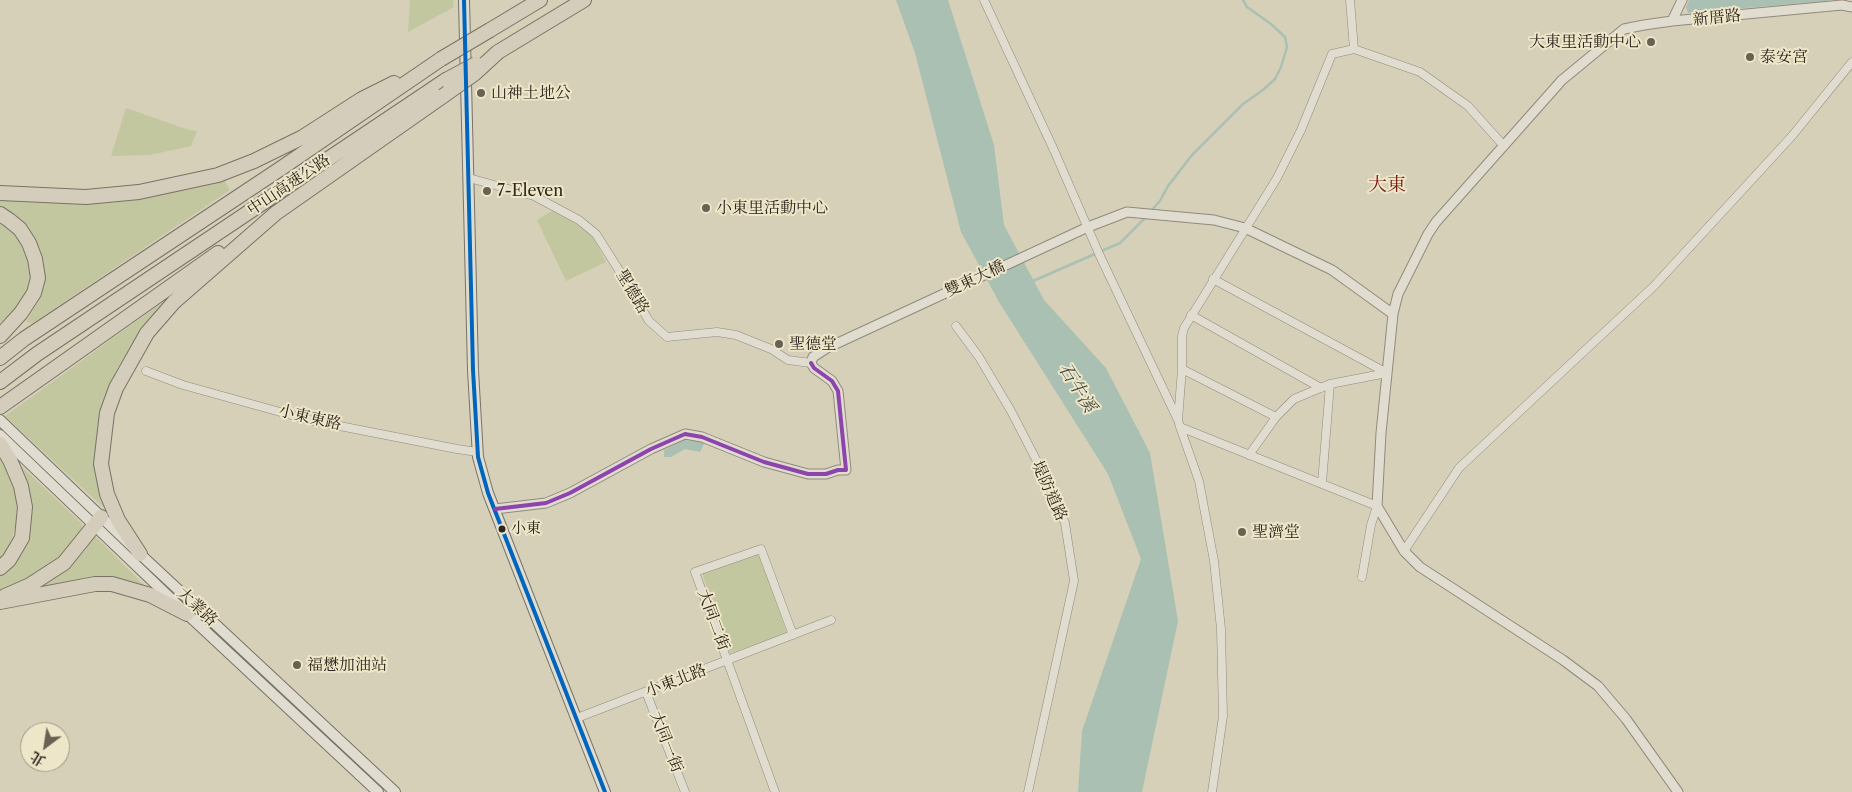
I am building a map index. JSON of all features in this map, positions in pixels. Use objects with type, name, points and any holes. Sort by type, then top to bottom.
[{"type":"highway","name":"中山高速公路","points":[[0,358],[24,339],[280,169],[441,59],[540,0]]},
{"type":"highway","name":"中山高速公路","points":[[0,382],[37,354],[446,80],[498,52],[584,0]]},
{"type":"highway","points":[[0,407],[474,74],[498,52]]},
{"type":"highway","points":[[0,193],[86,197],[138,192],[218,175],[303,137],[362,99],[441,59]]},
{"type":"highway","points":[[140,554],[118,520],[107,494],[101,464],[107,413],[116,388],[147,333],[174,302],[276,212]]},
{"type":"highway","points":[[0,214],[20,229],[29,242],[35,259],[38,278],[34,293],[21,313],[0,336]]},
{"type":"highway","points":[[0,444],[10,460],[17,477],[25,506],[22,538],[9,560],[0,568]]},
{"type":"highway","points":[[0,598],[30,584],[64,563],[98,522]]},
{"type":"highway","points":[[0,602],[94,584],[112,584],[150,595],[187,614]]},
{"type":"main road","points":[[464,0],[473,370],[477,452],[481,471],[495,509],[605,792]]},
{"type":"main road","name":"大業路","points":[[0,420],[187,614],[378,792]]},
{"type":"main road","name":"大業路","points":[[0,435],[98,522],[140,554],[395,792]]},
{"type":"street","points":[[984,0],[1100,256],[1179,423],[1199,482],[1214,561],[1222,628],[1223,716],[1212,792]]},
{"type":"street","points":[[1350,0],[1354,49]]},
{"type":"street","points":[[1672,21],[1682,0]]},
{"type":"street","name":"新厝路","points":[[1377,506],[1381,433],[1393,314],[1398,294],[1436,222],[1562,80],[1624,29],[1644,24],[1672,21],[1842,6],[1852,7]]},
{"type":"street","points":[[1179,423],[1182,336],[1190,315],[1277,178],[1301,130],[1332,54],[1354,49],[1420,72],[1468,106],[1504,146]]},
{"type":"street","points":[[1404,551],[1459,468],[1654,286],[1792,136],[1852,62]]},
{"type":"street","name":"聖德路","points":[[469,178],[534,196],[579,220],[596,234],[650,321],[667,337],[717,332],[736,335],[771,349],[788,360],[811,363]]},
{"type":"street","name":"雙東大橋","points":[[811,363],[813,357],[818,352],[1088,227],[1127,212],[1214,220],[1245,228],[1332,270],[1393,314]]},
{"type":"street","points":[[1213,279],[1387,373]]},
{"type":"street","points":[[1190,315],[1322,388]]},
{"type":"street","name":"堤防道路","points":[[956,326],[979,357],[998,388],[1042,471],[1065,523],[1074,580],[1028,792]]},
{"type":"street","points":[[495,509],[546,503],[570,493],[651,449],[685,434],[702,437],[764,462],[808,474],[826,474],[838,470],[846,470],[838,391],[832,381],[814,368],[811,363]]},
{"type":"street","points":[[1182,369],[1276,417]]},
{"type":"street","name":"小東東路","points":[[146,371],[183,385],[309,420],[477,452]]},
{"type":"street","points":[[1250,455],[1276,417],[1294,399],[1330,384],[1387,373]]},
{"type":"street","points":[[1322,483],[1330,384]]},
{"type":"street","points":[[1179,423],[1250,455],[1377,506],[1404,551],[1420,567],[1564,660],[1598,686],[1626,719],[1678,792]]},
{"type":"street","points":[[1362,577],[1370,525],[1377,506]]},
{"type":"street","name":"大同二街","points":[[774,792],[695,572],[762,549],[793,635]]},
{"type":"street","name":"小東北路","points":[[577,718],[831,620]]},
{"type":"street","name":"大同一街","points":[[646,692],[685,792]]},
{"type":"green space","points":[[410,0],[453,0],[454,7],[408,32]]},
{"type":"green space","points":[[126,108],[189,130],[197,131],[191,146],[150,155],[111,156]]},
{"type":"green space","points":[[223,178],[230,190],[33,323],[26,322],[41,296],[43,277],[39,258],[31,232],[16,216],[0,208],[0,199],[50,201],[160,195]]},
{"type":"green space","points":[[553,210],[571,220],[593,237],[606,262],[566,281],[537,220]]},
{"type":"green space","points":[[0,223],[15,234],[26,252],[30,272],[30,289],[0,332]]},
{"type":"green space","points":[[174,294],[140,333],[116,370],[102,418],[98,478],[105,509],[5,416]]},
{"type":"green space","points":[[0,455],[8,467],[16,492],[17,519],[9,550],[0,559]]},
{"type":"green space","points":[[18,463],[81,523],[84,531],[58,559],[38,574],[12,588],[0,591],[0,575],[24,547]]},
{"type":"green space","points":[[95,536],[146,587],[45,587],[45,583],[82,554]]},
{"type":"green space","points":[[760,554],[787,634],[730,653],[702,573]]},
{"type":"water","name":"石牛溪","points":[[896,0],[948,0],[994,145],[1004,225],[1044,300],[1106,368],[1150,453],[1178,621],[1142,792],[1078,792],[1082,731],[1141,559],[1108,474],[999,302],[961,232],[915,53]]},
{"type":"water","points":[[1689,0],[1830,0],[1688,13],[1686,7]]},
{"type":"water","points":[[684,440],[705,442],[700,452],[685,449],[671,457],[664,457],[664,450]]},
{"type":"waterway","points":[[1151,211],[1192,155],[1243,104],[1275,79],[1281,67],[1287,47],[1285,37],[1271,24],[1247,7],[1243,0]]},
{"type":"waterway","points":[[1033,281],[1120,243],[1146,217]]},
{"type":"transit line","points":[[464,0],[473,370],[478,457],[488,493],[605,792]]},
{"type":"transit line","points":[[495,509],[546,503],[570,493],[651,449],[685,434],[702,437],[764,462],[808,474],[826,474],[838,470],[846,470],[838,391],[832,381],[814,368],[811,363]]},
{"type":"place","name":"大東里活動中心","points":[[1651,42]]},
{"type":"place","name":"泰安宮","points":[[1750,57]]},
{"type":"place","name":"山神土地公","points":[[481,93]]},
{"type":"place","name":"7-Eleven","points":[[487,191]]},
{"type":"place","name":"小東里活動中心","points":[[706,208]]},
{"type":"place","name":"聖德堂","points":[[779,344]]},
{"type":"place","name":"小東","points":[[502,529]]},
{"type":"place","name":"聖濟堂","points":[[1242,532]]},
{"type":"place","name":"福懋加油站","points":[[297,665]]},
{"type":"district","name":"大東","points":[[1387,186]]}]
